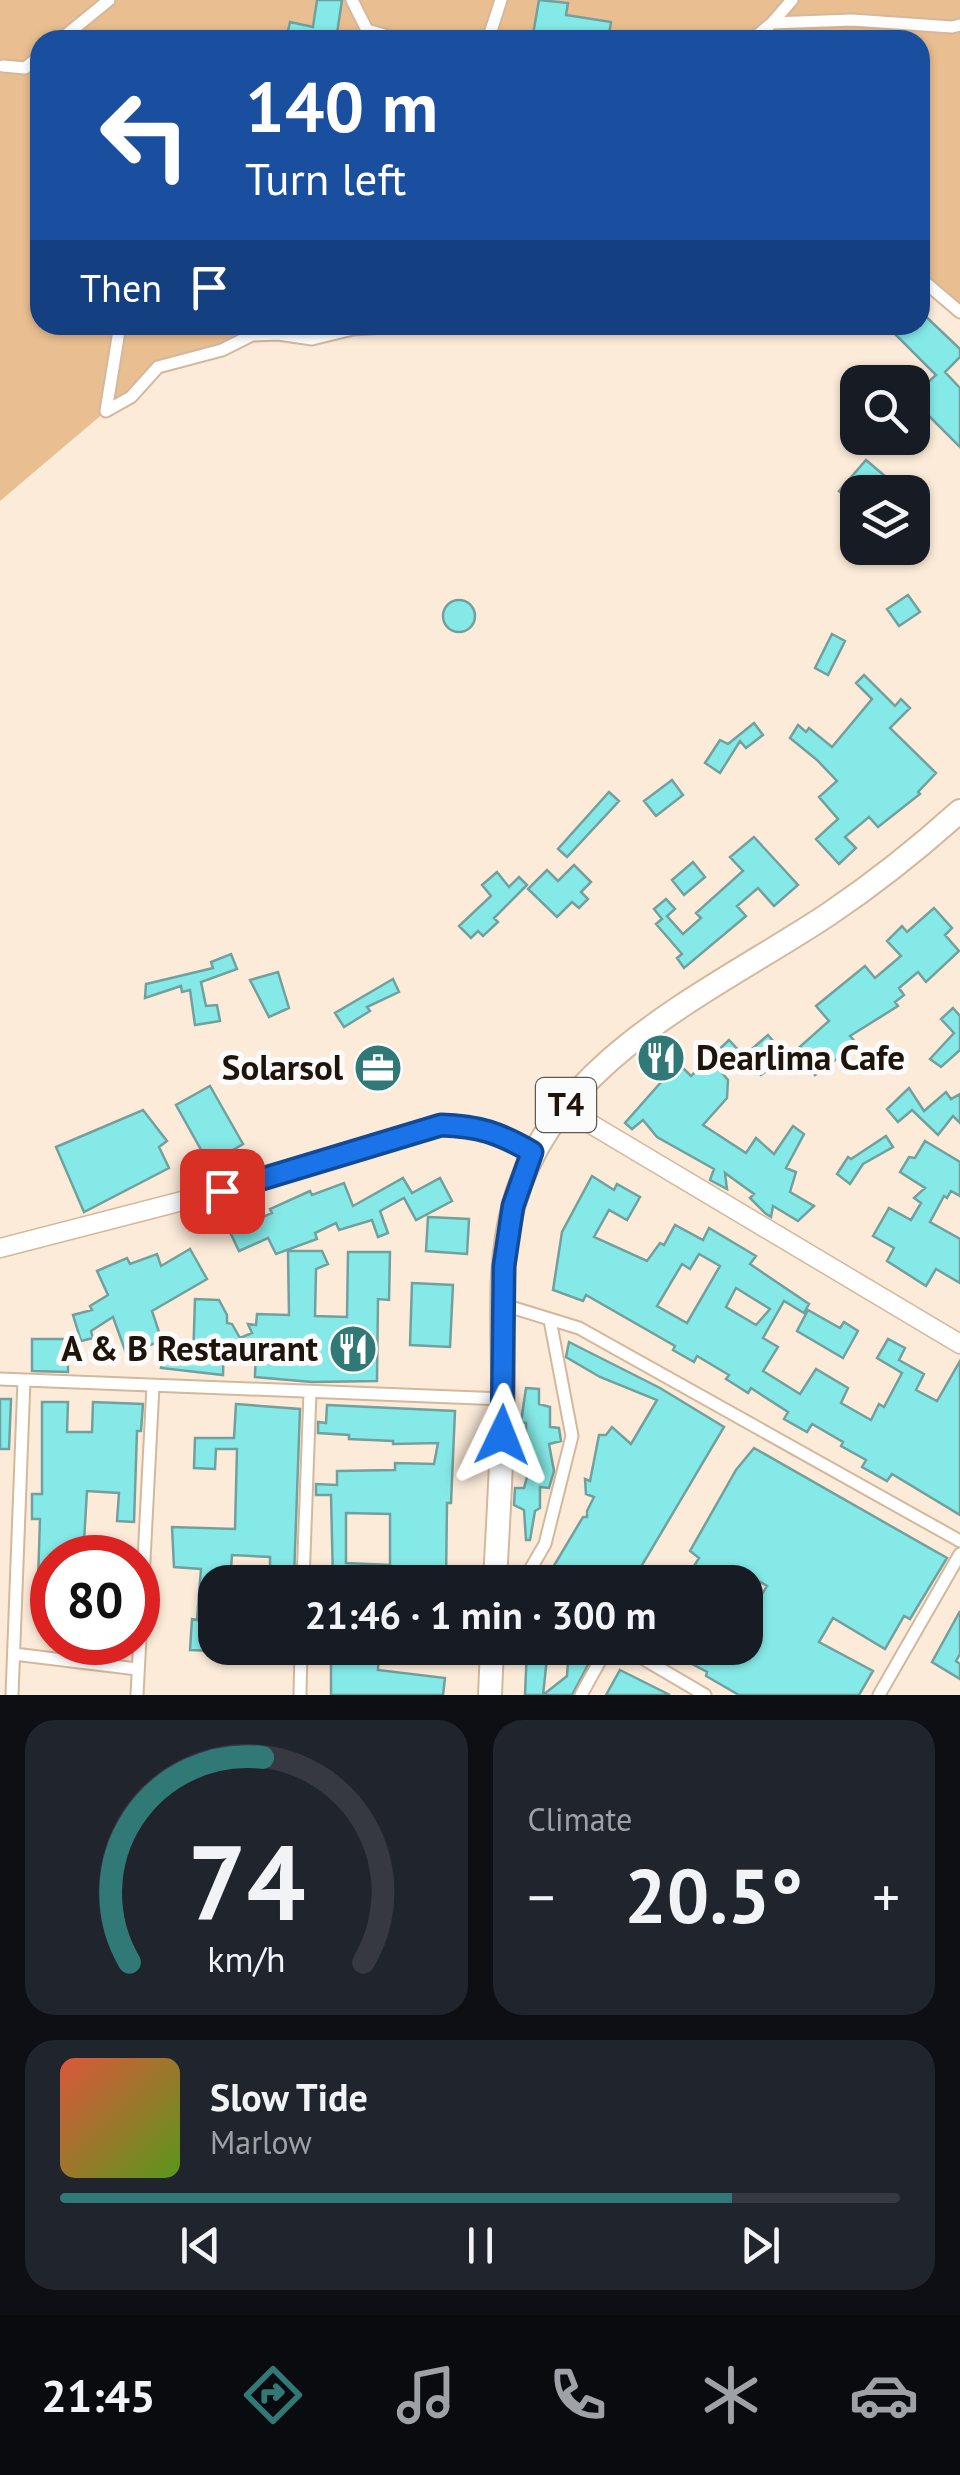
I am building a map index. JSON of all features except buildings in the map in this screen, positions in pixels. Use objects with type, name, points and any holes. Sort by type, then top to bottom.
[{"type":"highway","name":"T4","points":[[496,1565],[503,1398],[501,1304],[513,1206],[532,1152],[564,1108],[607,1061],[654,1026],[832,912],[924,844],[960,811]]},
{"type":"highway","points":[[490,1695],[491,1665]]},
{"type":"main road","points":[[564,1108],[960,1344]]},
{"type":"main road","points":[[0,1248],[222,1191],[441,1125],[476,1126],[505,1136],[532,1152]]},
{"type":"street","points":[[72,30],[109,0]]},
{"type":"street","points":[[352,0],[367,30]]},
{"type":"street","points":[[491,30],[501,0]]},
{"type":"street","points":[[764,30],[792,0]]},
{"type":"street","points":[[772,23],[852,20],[960,25]]},
{"type":"street","points":[[2,66],[25,68],[30,64]]},
{"type":"street","points":[[930,286],[960,312]]},
{"type":"street","points":[[118,335],[106,411],[131,397],[158,367],[222,350],[252,335]]},
{"type":"street","points":[[285,335],[312,339],[328,335]]},
{"type":"street","points":[[501,1304],[580,1328],[960,1541]]},
{"type":"street","points":[[532,1565],[544,1544],[572,1436],[550,1320]]},
{"type":"street","points":[[0,1380],[503,1398]]},
{"type":"street","points":[[12,1695],[24,1380]]},
{"type":"street","points":[[137,1695],[153,1386]]},
{"type":"street","points":[[304,1565],[310,1392]]},
{"type":"street","points":[[879,1695],[960,1554]]},
{"type":"street","points":[[14,1654],[137,1669]]},
{"type":"street","points":[[300,1695],[301,1665]]},
{"type":"street","points":[[581,1695],[598,1665]]},
{"type":"street","points":[[654,1665],[705,1695]]},
{"type":"shaded area","points":[[0,0],[960,0],[960,312],[930,286],[930,30],[30,30],[30,335],[252,335],[158,367],[0,501]]},
{"type":"shaded area","points":[[252,335],[341,335],[312,339]]},
{"type":"place","name":"Dearlima Cafe","points":[[661,1058]]},
{"type":"place","name":"Solarsol","points":[[378,1068]]},
{"type":"place","name":"A & B Restaurant","points":[[353,1349]]},
{"type":"route","points":[[222,1191],[441,1125],[476,1126],[505,1136],[532,1152],[513,1206],[504,1266],[502,1435]]}]
